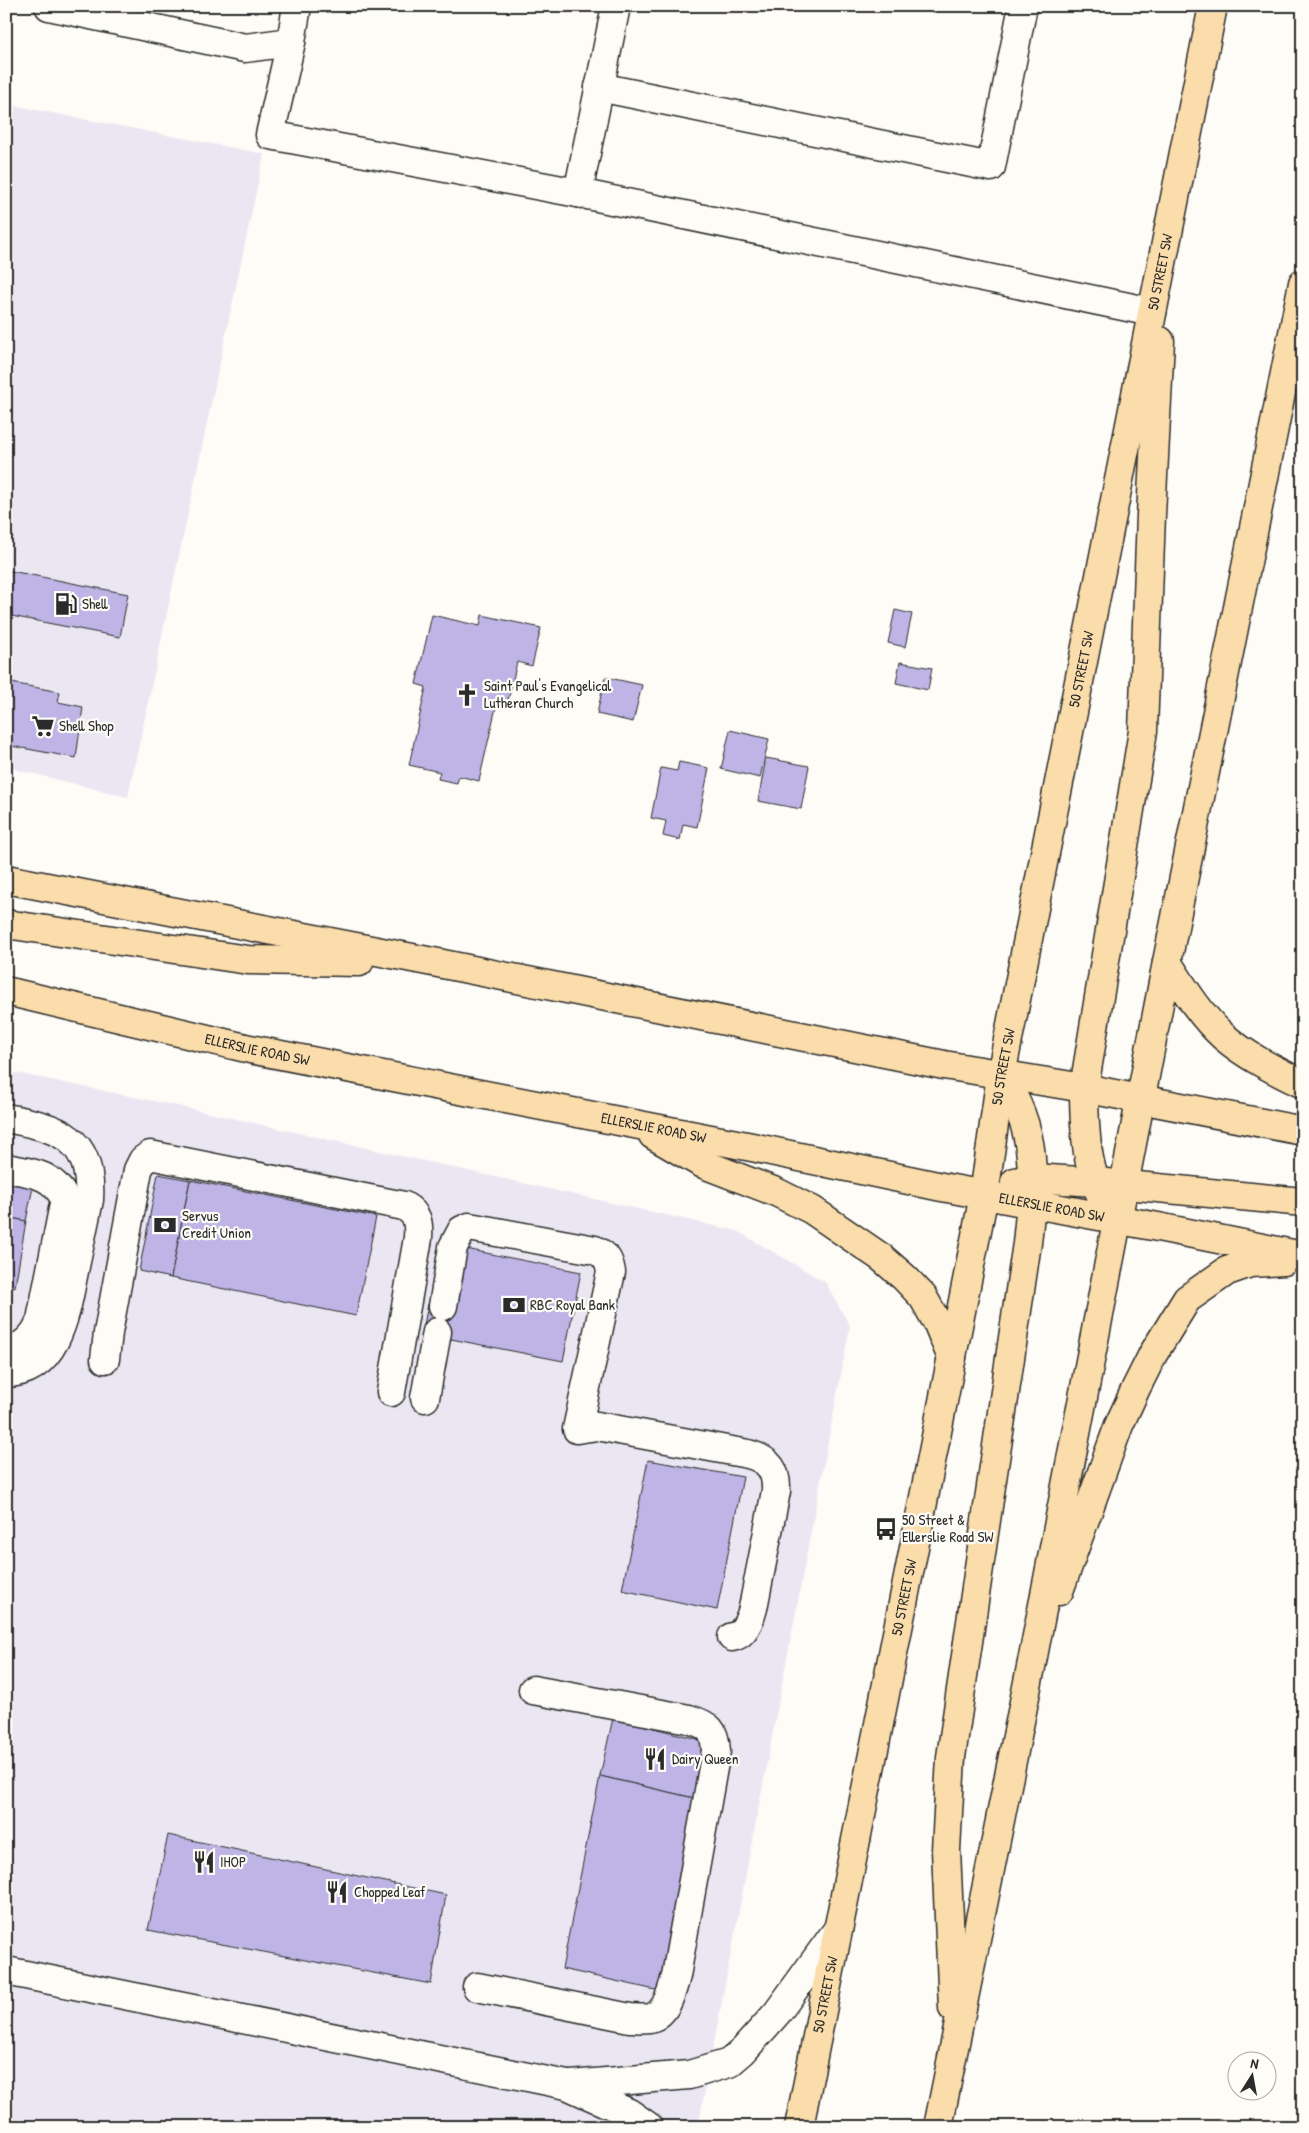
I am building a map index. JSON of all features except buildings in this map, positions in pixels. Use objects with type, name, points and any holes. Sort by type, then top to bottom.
[{"type":"main road","name":"50 STREET SW","points":[[799,2127],[984,1195],[1001,1074],[1213,6]]},
{"type":"main road","points":[[1118,1220],[1108,1209],[1096,1182],[1085,1128],[1084,1088],[1143,732],[1151,515],[1166,247]]},
{"type":"main road","points":[[938,2127],[1031,1667],[1108,1260],[1118,1220],[1123,1185],[1167,962],[1303,283]]},
{"type":"main road","points":[[6,879],[1001,1074],[1084,1088],[1303,1131]]},
{"type":"main road","points":[[6,924],[248,960],[438,963]]},
{"type":"main road","points":[[1167,962],[1192,1001],[1222,1035],[1238,1047],[1303,1084]]},
{"type":"main road","name":"ELLERSLIE ROAD SW","points":[[6,991],[250,1049],[632,1123],[984,1195]]},
{"type":"main road","points":[[954,2051],[946,1850],[950,1757],[1024,1263],[1032,1191],[1032,1151],[1012,1092],[1001,1074]]},
{"type":"main road","points":[[632,1123],[701,1163],[776,1192],[812,1210],[882,1258],[923,1297],[938,1324],[952,1358]]},
{"type":"main road","points":[[984,1195],[1011,1183],[1032,1191],[1096,1182],[1303,1202]]},
{"type":"main road","name":"ELLERSLIE ROAD SW","points":[[1032,1191],[1118,1220],[1303,1258]]},
{"type":"main road","points":[[1031,1667],[1119,1425],[1153,1354],[1187,1300],[1227,1271],[1250,1263],[1303,1258]]},
{"type":"lane","points":[[49,6],[245,48],[291,42]]},
{"type":"lane","points":[[297,6],[291,42],[270,135],[578,193],[1152,312]]},
{"type":"lane","points":[[578,193],[616,6]]},
{"type":"lane","points":[[599,87],[992,167],[1023,6]]},
{"type":"lane","points":[[6,1118],[46,1126],[70,1139],[84,1162],[90,1187],[67,1309],[57,1338],[47,1354],[36,1364],[22,1371],[6,1374]]},
{"type":"lane","points":[[105,1359],[108,1333],[138,1170],[143,1160],[150,1155],[404,1206],[413,1211],[419,1224],[418,1238],[391,1392]]},
{"type":"lane","points":[[6,1168],[45,1177],[60,1188],[65,1199],[41,1320],[36,1331],[29,1339],[21,1346],[6,1351]]},
{"type":"lane","points":[[443,1306],[453,1247],[462,1230],[469,1227],[594,1250],[604,1254],[610,1263],[610,1278],[577,1429],[597,1426],[748,1454],[766,1461],[775,1474],[776,1491],[753,1608],[746,1627],[737,1636],[732,1637]]},
{"type":"lane","points":[[425,1398],[437,1332]]},
{"type":"lane","points":[[477,1987],[630,2018],[651,2018],[662,2010],[670,1998],[677,1966],[716,1752],[716,1739],[711,1730],[703,1723],[533,1690]]},
{"type":"lane","points":[[567,2085],[689,2075],[728,2062],[743,2051],[777,2013],[838,1929]]},
{"type":"lane","points":[[6,1971],[567,2085],[629,2113],[650,2127]]},
{"type":"shaded area","points":[[6,104],[264,154],[128,797],[6,767]]},
{"type":"shaded area","points":[[6,1071],[178,1106],[737,1231],[825,1282],[850,1326],[698,2127],[6,2127]]},
{"type":"place","name":"Shell","points":[[66,604]]},
{"type":"place","name":"Saint Paul's Evangelical Lutheran Church","points":[[467,695]]},
{"type":"place","name":"Shell Shop","points":[[43,726]]},
{"type":"place","name":"Servus Credit Union","points":[[165,1225]]},
{"type":"place","name":"RBC Royal Bank","points":[[514,1305]]},
{"type":"place","name":"50 Street & Ellerslie Road SW","points":[[886,1529]]},
{"type":"place","name":"Dairy Queen","points":[[655,1759]]},
{"type":"place","name":"IHOP","points":[[204,1862]]},
{"type":"place","name":"Chopped Leaf","points":[[337,1892]]}]
